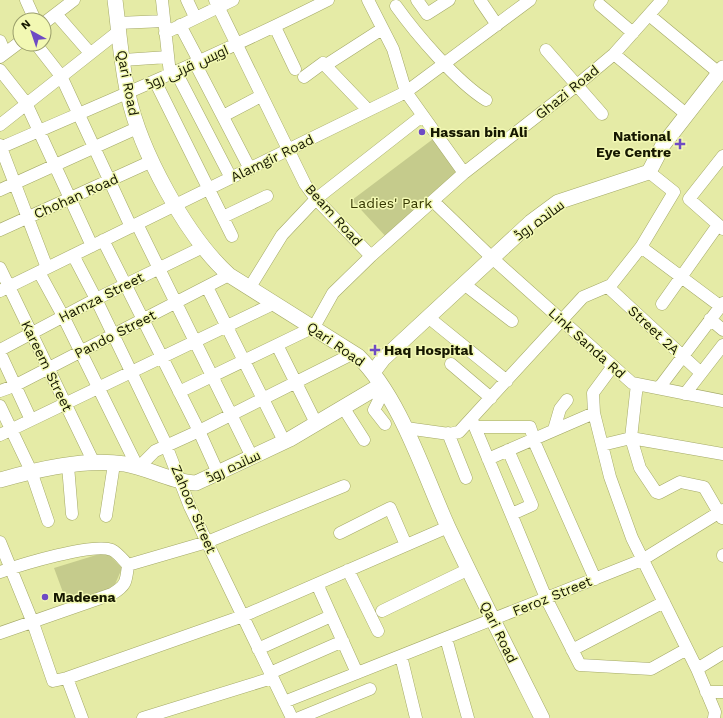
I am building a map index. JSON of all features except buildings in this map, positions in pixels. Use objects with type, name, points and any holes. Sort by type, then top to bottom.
[{"type":"main road","name":"Qari Road","points":[[115,0],[127,94],[138,128],[152,161],[175,205],[203,247],[216,263],[230,275],[354,353],[374,371],[378,386],[406,428],[448,527],[542,718]]},
{"type":"main road","points":[[649,172],[663,145],[721,70]]},
{"type":"main road","name":"ساندہ روڈ","points":[[374,371],[382,359],[492,257],[531,222],[558,202],[649,172]]},
{"type":"main road","name":"ساندہ روڈ","points":[[0,480],[31,471],[94,463],[125,464],[181,482],[196,483],[284,441],[378,386]]},
{"type":"street","points":[[26,0],[31,12]]},
{"type":"street","points":[[162,0],[168,56],[173,73],[231,178]]},
{"type":"street","points":[[187,0],[196,17]]},
{"type":"street","points":[[0,125],[90,53],[119,27],[180,26],[217,3],[233,0]]},
{"type":"street","name":"اویس قرنی روڈ","points":[[0,147],[127,94],[275,27],[328,0]]},
{"type":"street","points":[[368,0],[393,49],[406,92],[464,173]]},
{"type":"street","points":[[417,0],[427,14],[449,0]]},
{"type":"street","points":[[480,0],[497,25]]},
{"type":"street","name":"Alamgir Road","points":[[4,289],[406,92],[497,25],[517,4],[530,0]]},
{"type":"street","name":"Ghazi Road","points":[[314,327],[333,293],[371,256],[464,173],[577,85],[614,54],[662,0]]},
{"type":"street","name":"Beam Road","points":[[217,3],[299,174],[316,199],[371,256]]},
{"type":"street","points":[[52,16],[65,5],[90,53]]},
{"type":"street","points":[[600,5],[633,33]]},
{"type":"street","points":[[396,6],[410,26],[445,63],[468,87],[486,100]]},
{"type":"street","points":[[649,15],[721,70]]},
{"type":"street","points":[[180,26],[250,169]]},
{"type":"street","points":[[275,27],[295,69]]},
{"type":"street","points":[[326,65],[382,29]]},
{"type":"street","points":[[0,41],[3,55],[12,48]]},
{"type":"street","points":[[546,50],[602,114]]},
{"type":"street","points":[[42,52],[61,76],[109,180],[134,225],[161,268],[176,303],[252,457]]},
{"type":"street","points":[[614,54],[686,114]]},
{"type":"street","points":[[123,60],[168,56]]},
{"type":"street","points":[[304,77],[321,63],[326,65],[368,110]]},
{"type":"street","points":[[0,70],[26,103],[92,246]]},
{"type":"street","points":[[155,81],[232,236]]},
{"type":"street","points":[[223,116],[261,96]]},
{"type":"street","points":[[250,288],[282,235],[316,199],[422,116]]},
{"type":"street","points":[[0,190],[138,128]]},
{"type":"street","points":[[0,147],[28,218],[43,270],[63,316],[138,468],[155,451],[199,431],[354,353]]},
{"type":"street","points":[[662,304],[681,277],[721,227],[689,199],[723,156]]},
{"type":"street","name":"Chohan Road","points":[[0,230],[152,161]]},
{"type":"street","points":[[406,428],[448,434],[459,432],[474,423],[491,398],[583,297],[611,285],[641,247],[674,192],[649,172]]},
{"type":"street","points":[[223,217],[267,196]]},
{"type":"street","name":"Link Sanda Rd","points":[[433,201],[492,257],[632,383],[723,401]]},
{"type":"street","points":[[103,240],[199,431],[218,473]]},
{"type":"street","name":"Hamza Street","points":[[0,350],[96,299],[203,247]]},
{"type":"street","points":[[641,247],[681,277],[722,304],[682,355],[659,388]]},
{"type":"street","name":"Zahoor Street","points":[[73,255],[96,299],[167,446],[207,542],[292,718]]},
{"type":"street","name":"Kareem Street","points":[[0,268],[4,289],[32,333],[94,463]]},
{"type":"street","name":"Pando Street","points":[[0,391],[14,386],[230,275]]},
{"type":"street","points":[[464,284],[512,321]]},
{"type":"street","points":[[207,287],[284,441]]},
{"type":"street","name":"Street 2A","points":[[608,287],[701,373]]},
{"type":"street","points":[[5,432],[275,303]]},
{"type":"street","points":[[428,317],[507,381]]},
{"type":"street","points":[[710,319],[723,330]]},
{"type":"street","points":[[179,392],[314,327]]},
{"type":"street","points":[[277,345],[316,423]]},
{"type":"street","points":[[685,394],[723,345]]},
{"type":"street","points":[[0,353],[31,420]]},
{"type":"street","points":[[451,364],[491,398]]},
{"type":"street","points":[[613,366],[593,393],[594,413],[610,477],[632,538],[697,669],[715,712],[714,718]]},
{"type":"street","points":[[637,384],[631,438],[640,468],[656,492],[660,493],[680,482],[704,487],[722,514]]},
{"type":"street","points":[[378,386],[379,400],[374,410],[385,424]]},
{"type":"street","points":[[559,426],[560,409],[567,400]]},
{"type":"street","points":[[0,406],[5,432],[31,471],[48,521]]},
{"type":"street","points":[[343,407],[364,440]]},
{"type":"street","points":[[488,458],[508,450],[532,435],[594,413]]},
{"type":"street","points":[[474,423],[532,435]]},
{"type":"street","points":[[474,423],[546,598],[580,665],[651,669],[687,649]]},
{"type":"street","points":[[448,434],[466,478]]},
{"type":"street","points":[[532,435],[595,579]]},
{"type":"street","points":[[602,445],[631,438],[723,454]]},
{"type":"street","points":[[508,450],[532,505],[512,514]]},
{"type":"street","points":[[106,516],[114,464]]},
{"type":"street","points":[[68,466],[72,514]]},
{"type":"street","points":[[128,565],[207,542],[344,486]]},
{"type":"street","points":[[340,532],[390,508],[406,545]]},
{"type":"street","name":"Feroz Street","points":[[284,702],[642,560],[722,514]]},
{"type":"street","points":[[0,542],[5,570],[33,622],[53,681],[67,678],[243,616],[448,527]]},
{"type":"street","points":[[5,570],[75,552],[107,549],[113,551],[128,565]]},
{"type":"street","points":[[0,633],[112,594],[122,588],[126,581],[128,565]]},
{"type":"street","points":[[382,611],[469,569]]},
{"type":"street","points":[[348,570],[378,631]]},
{"type":"street","points":[[317,584],[358,673]]},
{"type":"street","points":[[572,650],[664,602]]},
{"type":"street","points":[[258,649],[331,616]]},
{"type":"street","points":[[446,638],[468,718]]},
{"type":"street","points":[[143,718],[271,675],[343,641]]},
{"type":"street","points":[[697,669],[723,653]]},
{"type":"street","points":[[401,656],[416,718]]},
{"type":"street","points":[[67,678],[82,718]]},
{"type":"street","points":[[299,718],[370,689]]},
{"type":"street","points":[[706,692],[723,692]]},
{"type":"green space","name":"Ladies' Park","points":[[437,136],[464,173],[389,240],[352,200]]},
{"type":"green space","points":[[106,552],[122,568],[113,589],[68,606],[54,568]]},
{"type":"place","name":"Hassan bin Ali","points":[[422,132]]},
{"type":"place","name":"National Eye Centre","points":[[680,144]]},
{"type":"place","name":"Haq Hospital","points":[[375,350]]},
{"type":"place","name":"Madeena","points":[[45,597]]}]
